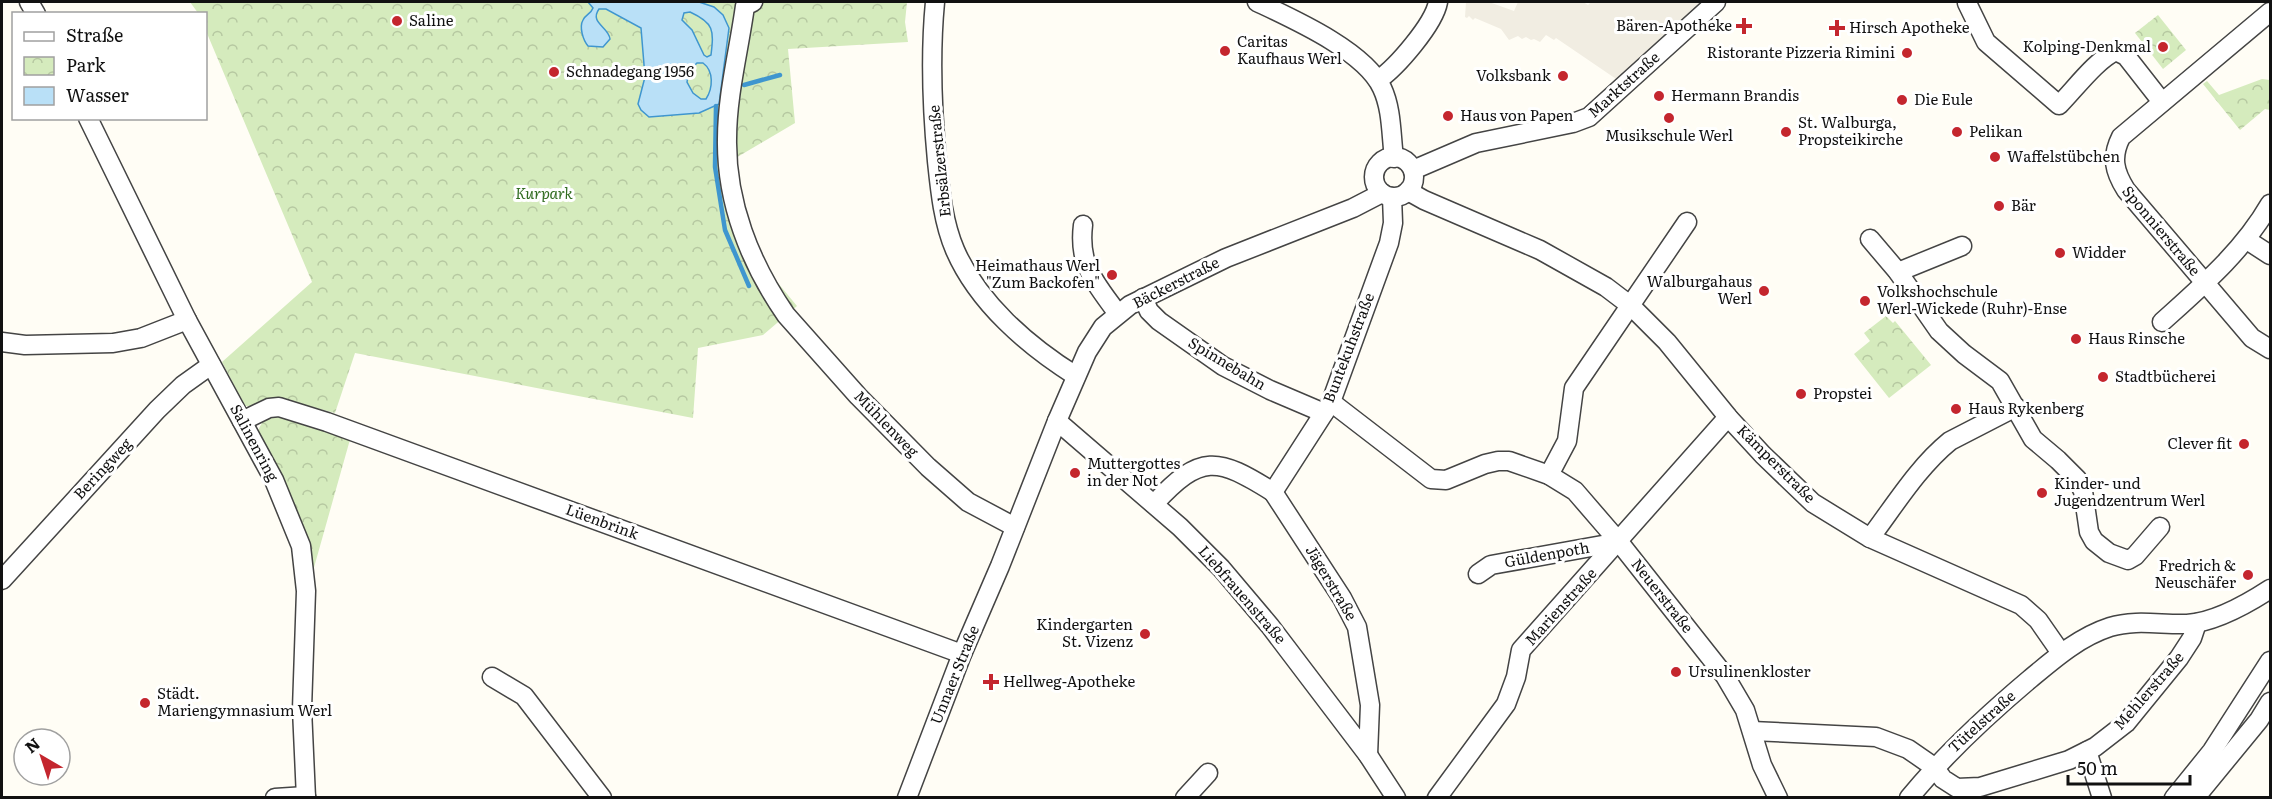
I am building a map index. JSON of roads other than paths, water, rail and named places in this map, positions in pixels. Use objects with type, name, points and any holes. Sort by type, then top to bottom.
[{"type":"street","name":"Mühlenweg","points":[[753,2],[745,6],[727,126],[728,168],[739,221],[775,299],[786,315],[858,396],[928,467],[968,502],[1015,527]]},
{"type":"street","name":"Erbsälzerstraße","points":[[935,2],[933,118],[945,219],[954,249],[990,304],[1044,357],[1076,376]]},
{"type":"street","points":[[1257,2],[1302,24],[1348,52],[1367,67],[1378,80],[1386,99],[1394,158]]},
{"type":"street","points":[[1378,80],[1403,59],[1438,2]]},
{"type":"street","name":"Marktstraße","points":[[1413,170],[1476,143],[1582,121],[1597,112],[1716,2]]},
{"type":"street","points":[[1967,3],[1986,42],[2059,105],[2098,64],[2116,51],[2126,56],[2162,102]]},
{"type":"street","name":"Sponnierstraße","points":[[2271,12],[2121,137],[2115,148],[2115,170],[2126,190],[2252,338],[2271,348]]},
{"type":"street","name":"Salinenring","points":[[89,120],[187,320],[274,480],[301,546],[306,591],[302,708],[306,797]]},
{"type":"street","points":[[1394,158],[1405,161],[1413,170],[1414,181],[1394,194],[1375,183],[1376,171],[1383,161],[1394,158]]},
{"type":"street","name":"Bäckerstraße","points":[[1005,554],[1076,376],[1087,352],[1103,327],[1143,298],[1226,258],[1394,194]]},
{"type":"street","name":"Kämperstraße","points":[[1394,194],[1424,200],[1557,259],[1606,287],[1631,306],[1667,342],[1728,417],[1763,455],[1813,503],[1870,538],[2021,605],[2038,620],[2061,653]]},
{"type":"street","name":"Buntekuhstraße","points":[[1273,492],[1327,407],[1389,243],[1393,223],[1394,194]]},
{"type":"street","points":[[2162,322],[2205,284],[2247,240],[2271,204]]},
{"type":"street","points":[[1549,475],[1567,441],[1574,388],[1687,222]]},
{"type":"street","points":[[1083,225],[1081,241],[1083,258],[1094,280],[1118,314]]},
{"type":"street","points":[[1870,239],[1898,272],[1939,331],[1964,354],[1994,374],[2005,388],[2033,439],[2058,460],[2081,486],[2089,532],[2094,541],[2109,553],[2128,560],[2135,556],[2160,527]]},
{"type":"street","points":[[2247,240],[2271,255]]},
{"type":"street","points":[[1898,272],[1962,246]]},
{"type":"street","name":"Spinnebahn","points":[[1143,298],[1149,311],[1159,321],[1223,366],[1270,390],[1327,407],[1431,479],[1446,480],[1498,461],[1509,461],[1549,475]]},
{"type":"street","points":[[2,342],[25,345],[113,344],[141,338],[187,320]]},
{"type":"street","name":"Beringweg","points":[[2,580],[157,410],[183,385],[211,365]]},
{"type":"street","name":"Lüenbrink","points":[[242,421],[269,408],[279,407],[356,432],[962,654]]},
{"type":"street","points":[[1870,538],[1923,468],[1942,448],[1950,441],[2016,407]]},
{"type":"street","points":[[1619,542],[1728,417]]},
{"type":"street","name":"Liebfrauenstraße","points":[[1057,421],[1180,527],[1221,568],[1263,617],[1368,754],[1396,798]]},
{"type":"street","points":[[1154,504],[1174,482],[1189,471],[1210,465],[1232,468],[1273,492]]},
{"type":"street","name":"Neuerstraße","points":[[1549,475],[1575,491],[1619,542],[1725,676],[1745,710],[1762,765],[1778,798]]},
{"type":"street","name":"Jägerstraße","points":[[1273,492],[1342,598],[1357,627],[1370,705],[1368,754]]},
{"type":"street","name":"Güldenpoth","points":[[1478,574],[1491,564],[1619,542]]},
{"type":"street","name":"Marienstraße","points":[[1437,798],[1506,704],[1516,677],[1521,650],[1619,542]]},
{"type":"street","name":"Unnaer Straße","points":[[907,798],[962,654],[1005,554]]},
{"type":"street","points":[[2061,653],[2086,638],[2119,625],[2139,622],[2197,623],[2224,613],[2271,589]]},
{"type":"street","name":"Mehlerstraße","points":[[1752,730],[1876,736],[1908,749],[1935,767],[1943,779],[1957,788],[1980,787],[2070,760],[2087,751],[2126,723],[2179,658],[2192,638],[2197,623]]},
{"type":"street","name":"Tütelstraße","points":[[1909,798],[1974,727],[2061,653]]},
{"type":"street","points":[[2174,798],[2212,751],[2271,661]]},
{"type":"street","points":[[492,677],[524,696],[602,798]]},
{"type":"street","points":[[2195,798],[2271,702]]},
{"type":"street","points":[[2087,751],[2102,798]]},
{"type":"street","points":[[1185,798],[1208,772]]},
{"type":"street","points":[[274,798],[306,797]]},
{"type":"water","points":[[588,2],[699,2],[714,7],[723,15],[729,28],[719,104],[699,113],[649,117],[638,104],[645,77],[641,28],[606,9],[599,9],[596,18],[610,39],[603,47],[588,46],[581,26],[584,18],[593,8]],"holes":[[[690,12],[704,20],[711,28],[711,55],[707,57],[692,30],[682,20],[684,13]],[[697,63],[707,66],[711,75],[710,90],[706,99],[701,99],[693,93],[687,82],[689,71]]]},
{"type":"waterway","points":[[744,85],[780,75]]},
{"type":"waterway","points":[[716,106],[715,167],[725,230],[749,286]]},
{"type":"place","name":"Saline","points":[[397,21]]},
{"type":"place","name":"Bären-Apotheke","points":[[1744,26]]},
{"type":"place","name":"Hirsch Apotheke","points":[[1837,28]]},
{"type":"place","name":"Kolping-Denkmal","points":[[2163,47]]},
{"type":"place","name":"Caritas Kaufhaus Werl","points":[[1225,51]]},
{"type":"place","name":"Ristorante Pizzeria Rimini","points":[[1907,53]]},
{"type":"place","name":"Schnadegang 1956","points":[[554,72]]},
{"type":"place","name":"Volksbank","points":[[1563,76]]},
{"type":"place","name":"Hermann Brandis","points":[[1659,96]]},
{"type":"place","name":"Die Eule","points":[[1902,100]]},
{"type":"place","name":"Haus von Papen","points":[[1448,116]]},
{"type":"place","name":"Musikschule Werl","points":[[1669,118]]},
{"type":"place","name":"St. Walburga, Propsteikirche","points":[[1786,132]]},
{"type":"place","name":"Pelikan","points":[[1957,132]]},
{"type":"place","name":"Waffelstübchen","points":[[1995,157]]},
{"type":"place","name":"Bär","points":[[1999,206]]},
{"type":"place","name":"Widder","points":[[2060,253]]},
{"type":"place","name":"Heimathaus Werl \"Zum Backofen\"","points":[[1112,275]]},
{"type":"place","name":"Walburgahaus Werl","points":[[1764,291]]},
{"type":"place","name":"Volkshochschule Werl-Wickede (Ruhr)-Ense","points":[[1865,301]]},
{"type":"place","name":"Haus Rinsche","points":[[2076,339]]},
{"type":"place","name":"Stadtbücherei","points":[[2103,377]]},
{"type":"place","name":"Propstei","points":[[1801,394]]},
{"type":"place","name":"Haus Rykenberg","points":[[1956,409]]},
{"type":"place","name":"Clever fit","points":[[2244,444]]},
{"type":"place","name":"Muttergottes in der Not","points":[[1075,473]]},
{"type":"place","name":"Kinder- und Jugendzentrum Werl","points":[[2042,493]]},
{"type":"place","name":"Fredrich & Neuschäfer","points":[[2248,575]]},
{"type":"place","name":"Kindergarten St. Vizenz","points":[[1145,634]]},
{"type":"place","name":"Ursulinenkloster","points":[[1676,672]]},
{"type":"place","name":"Hellweg-Apotheke","points":[[991,682]]},
{"type":"place","name":"Städt. Mariengymnasium Werl","points":[[145,703]]},
{"type":"park label","name":"Kurpark","points":[[544,194]]}]
